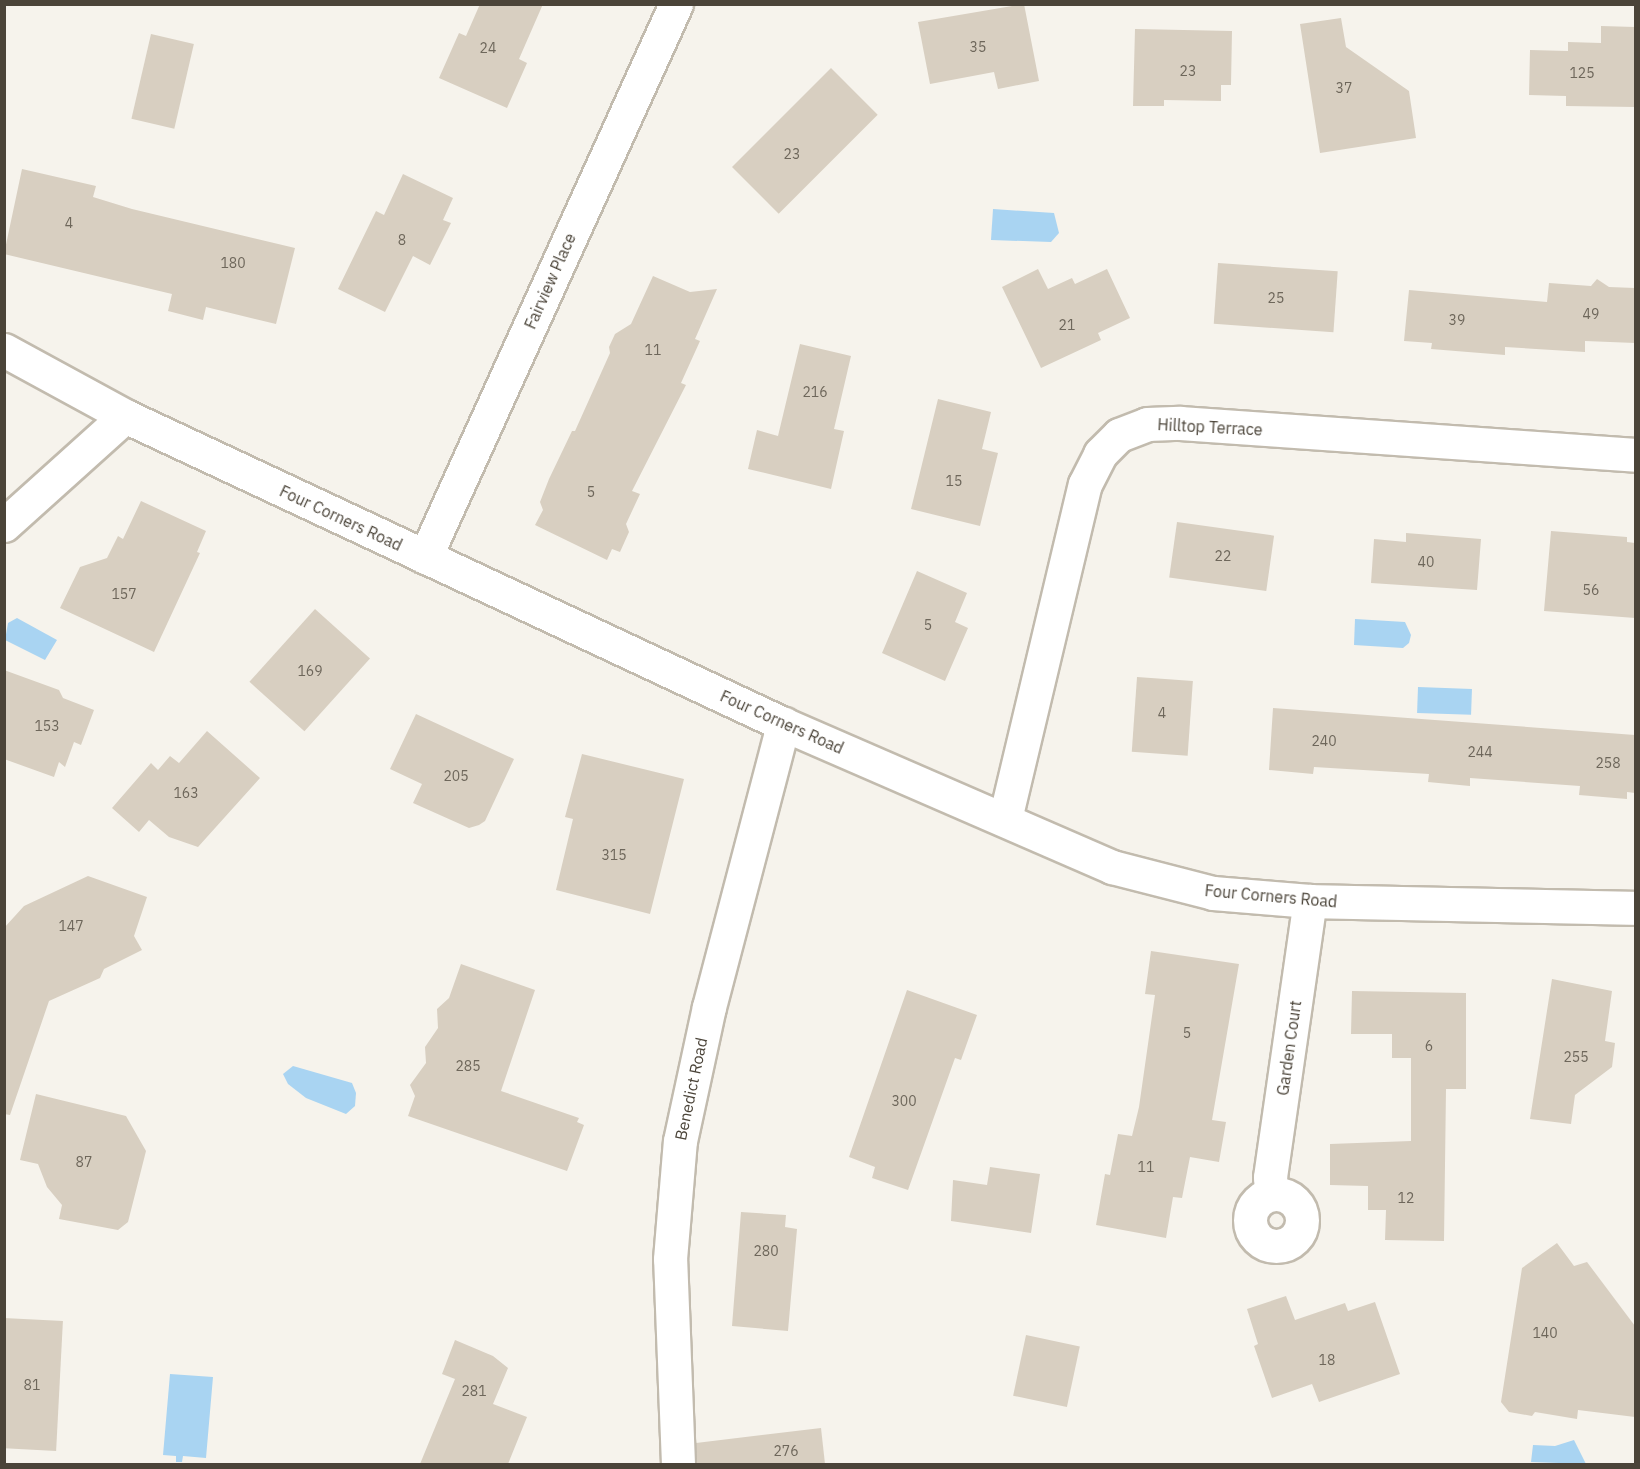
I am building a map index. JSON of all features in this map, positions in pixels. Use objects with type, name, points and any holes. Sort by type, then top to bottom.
[{"type":"street","name":"Fairview Place","points":[[425,557],[676,4]]},
{"type":"street","name":"Four Corners Road","points":[[4,350],[125,416],[783,724],[1113,867],[1213,893],[1310,902],[1635,908]]},
{"type":"street","points":[[4,525],[125,416]]},
{"type":"street","name":"Hilltop Terrace","points":[[1005,819],[1085,484],[1100,454],[1119,435],[1147,424],[1180,423],[1635,455]]},
{"type":"street","name":"Benedict Road","points":[[678,1464],[670,1259],[680,1141],[709,1007],[783,724]]},
{"type":"street","name":"Garden Court","points":[[1272,1194],[1270,1177],[1310,902]]},
{"type":"water","points":[[993,209],[1054,213],[1059,233],[1051,242],[991,240]]},
{"type":"water","points":[[17,618],[57,640],[45,660],[5,640],[8,623]]},
{"type":"water","points":[[1355,619],[1405,622],[1411,635],[1409,643],[1403,648],[1354,645]]},
{"type":"water","points":[[1418,687],[1472,689],[1471,715],[1417,713]]},
{"type":"water","points":[[293,1066],[352,1083],[356,1093],[355,1106],[346,1114],[306,1098],[288,1084],[283,1074]]},
{"type":"water","points":[[170,1374],[213,1377],[206,1458],[183,1456],[182,1462],[176,1462],[176,1456],[163,1455]]},
{"type":"water","points":[[1574,1440],[1586,1464],[1531,1462],[1533,1445],[1555,1446]]},
{"type":"building","points":[[480,4],[543,4],[519,59],[527,63],[507,108],[439,78],[459,33],[466,36]]},
{"type":"building","points":[[1024,4],[1039,81],[998,89],[994,72],[930,84],[918,22]]},
{"type":"building","points":[[1341,18],[1346,47],[1409,91],[1416,138],[1320,153],[1300,24]]},
{"type":"building","points":[[1601,26],[1635,27],[1635,107],[1566,106],[1566,96],[1529,95],[1530,50],[1568,51],[1568,42],[1601,43]]},
{"type":"building","points":[[1135,29],[1232,31],[1231,85],[1221,85],[1221,101],[1164,100],[1164,106],[1133,106]]},
{"type":"building","points":[[151,34],[194,44],[174,129],[131,119]]},
{"type":"building","points":[[831,68],[878,115],[779,214],[732,167]]},
{"type":"building","points":[[22,169],[96,186],[93,197],[132,209],[295,248],[276,324],[206,307],[203,320],[168,311],[172,294],[4,254]]},
{"type":"building","points":[[403,174],[453,198],[443,220],[451,223],[430,265],[413,256],[385,312],[338,289],[376,211],[384,215]]},
{"type":"building","points":[[1218,263],[1338,271],[1333,332],[1214,324]]},
{"type":"building","points":[[1038,269],[1048,289],[1072,278],[1075,284],[1107,269],[1130,318],[1098,333],[1101,340],[1041,368],[1002,287]]},
{"type":"building","points":[[653,276],[690,292],[717,289],[695,339],[700,341],[681,383],[686,385],[632,491],[640,494],[626,524],[629,532],[620,552],[612,549],[607,560],[535,525],[543,510],[540,502],[549,479],[572,431],[575,431],[610,353],[609,347],[615,334],[631,324]]},
{"type":"building","points":[[1597,279],[1609,287],[1635,288],[1635,343],[1585,341],[1585,352],[1505,347],[1505,355],[1431,349],[1432,343],[1404,341],[1409,290],[1547,302],[1549,283],[1591,286]]},
{"type":"building","points":[[800,344],[851,356],[834,429],[844,431],[831,489],[748,469],[757,430],[778,436]]},
{"type":"building","points":[[938,399],[991,412],[982,449],[998,453],[980,526],[911,509]]},
{"type":"building","points":[[141,501],[206,531],[197,552],[200,553],[154,652],[60,608],[80,567],[107,558],[118,536],[123,539]]},
{"type":"building","points":[[1177,522],[1274,536],[1266,591],[1169,577]]},
{"type":"building","points":[[1551,531],[1627,537],[1627,542],[1635,543],[1635,618],[1544,611]]},
{"type":"building","points":[[1406,533],[1481,539],[1477,590],[1371,583],[1374,539],[1406,542]]},
{"type":"building","points":[[917,571],[967,593],[955,622],[968,628],[945,681],[882,653]]},
{"type":"building","points":[[315,609],[370,659],[304,731],[249,682]]},
{"type":"building","points":[[4,670],[59,690],[63,698],[94,710],[81,745],[74,742],[65,767],[59,762],[54,777],[4,759]]},
{"type":"building","points":[[1137,677],[1193,681],[1188,756],[1132,752]]},
{"type":"building","points":[[1273,708],[1635,735],[1635,793],[1627,792],[1627,799],[1579,795],[1580,786],[1470,778],[1470,786],[1428,782],[1429,774],[1314,767],[1313,774],[1269,770]]},
{"type":"building","points":[[416,714],[514,759],[485,821],[479,825],[469,828],[413,803],[422,784],[390,769]]},
{"type":"building","points":[[207,731],[260,778],[198,847],[169,837],[149,820],[139,832],[112,808],[151,763],[158,770],[170,756],[179,763]]},
{"type":"building","points":[[582,754],[684,779],[650,914],[556,890],[573,819],[565,817]]},
{"type":"building","points":[[88,876],[147,897],[134,936],[142,950],[104,969],[100,978],[49,1001],[10,1115],[4,1114],[4,928],[24,906]]},
{"type":"building","points":[[1151,951],[1239,964],[1212,1120],[1226,1122],[1219,1162],[1190,1157],[1182,1198],[1173,1197],[1166,1238],[1096,1225],[1105,1174],[1110,1175],[1118,1134],[1132,1136],[1139,1107],[1155,995],[1145,994]]},
{"type":"building","points":[[461,964],[535,990],[501,1091],[579,1118],[577,1122],[584,1125],[567,1171],[408,1116],[415,1096],[410,1085],[426,1063],[425,1047],[438,1028],[437,1009],[449,998]]},
{"type":"building","points":[[1552,979],[1612,991],[1605,1041],[1615,1043],[1612,1067],[1575,1095],[1571,1124],[1530,1119]]},
{"type":"building","points":[[907,990],[977,1015],[961,1060],[955,1058],[908,1190],[872,1178],[875,1167],[849,1157]]},
{"type":"building","points":[[1352,991],[1466,993],[1466,1089],[1446,1089],[1444,1241],[1385,1240],[1386,1210],[1368,1210],[1368,1186],[1330,1185],[1330,1144],[1411,1141],[1411,1058],[1392,1058],[1392,1034],[1351,1034]]},
{"type":"building","points":[[36,1094],[126,1116],[146,1151],[128,1222],[118,1230],[59,1219],[62,1205],[47,1187],[38,1164],[20,1160]]},
{"type":"building","points":[[990,1167],[1040,1174],[1031,1233],[951,1221],[953,1180],[987,1185]]},
{"type":"building","points":[[741,1212],[786,1215],[785,1227],[797,1229],[788,1331],[732,1326]]},
{"type":"building","points":[[1557,1243],[1574,1266],[1587,1262],[1635,1326],[1635,1417],[1578,1410],[1577,1419],[1535,1412],[1532,1416],[1509,1412],[1501,1402],[1522,1268]]},
{"type":"building","points":[[1286,1296],[1295,1320],[1345,1303],[1348,1311],[1375,1302],[1400,1374],[1319,1402],[1312,1384],[1272,1398],[1254,1346],[1258,1344],[1247,1309]]},
{"type":"building","points":[[4,1318],[63,1321],[56,1451],[4,1448]]},
{"type":"building","points":[[1026,1335],[1080,1346],[1067,1407],[1013,1396]]},
{"type":"building","points":[[455,1340],[493,1356],[508,1368],[493,1404],[527,1417],[508,1464],[420,1464],[455,1379],[442,1374]]},
{"type":"building","points":[[821,1428],[825,1464],[697,1464],[696,1443]]}]
